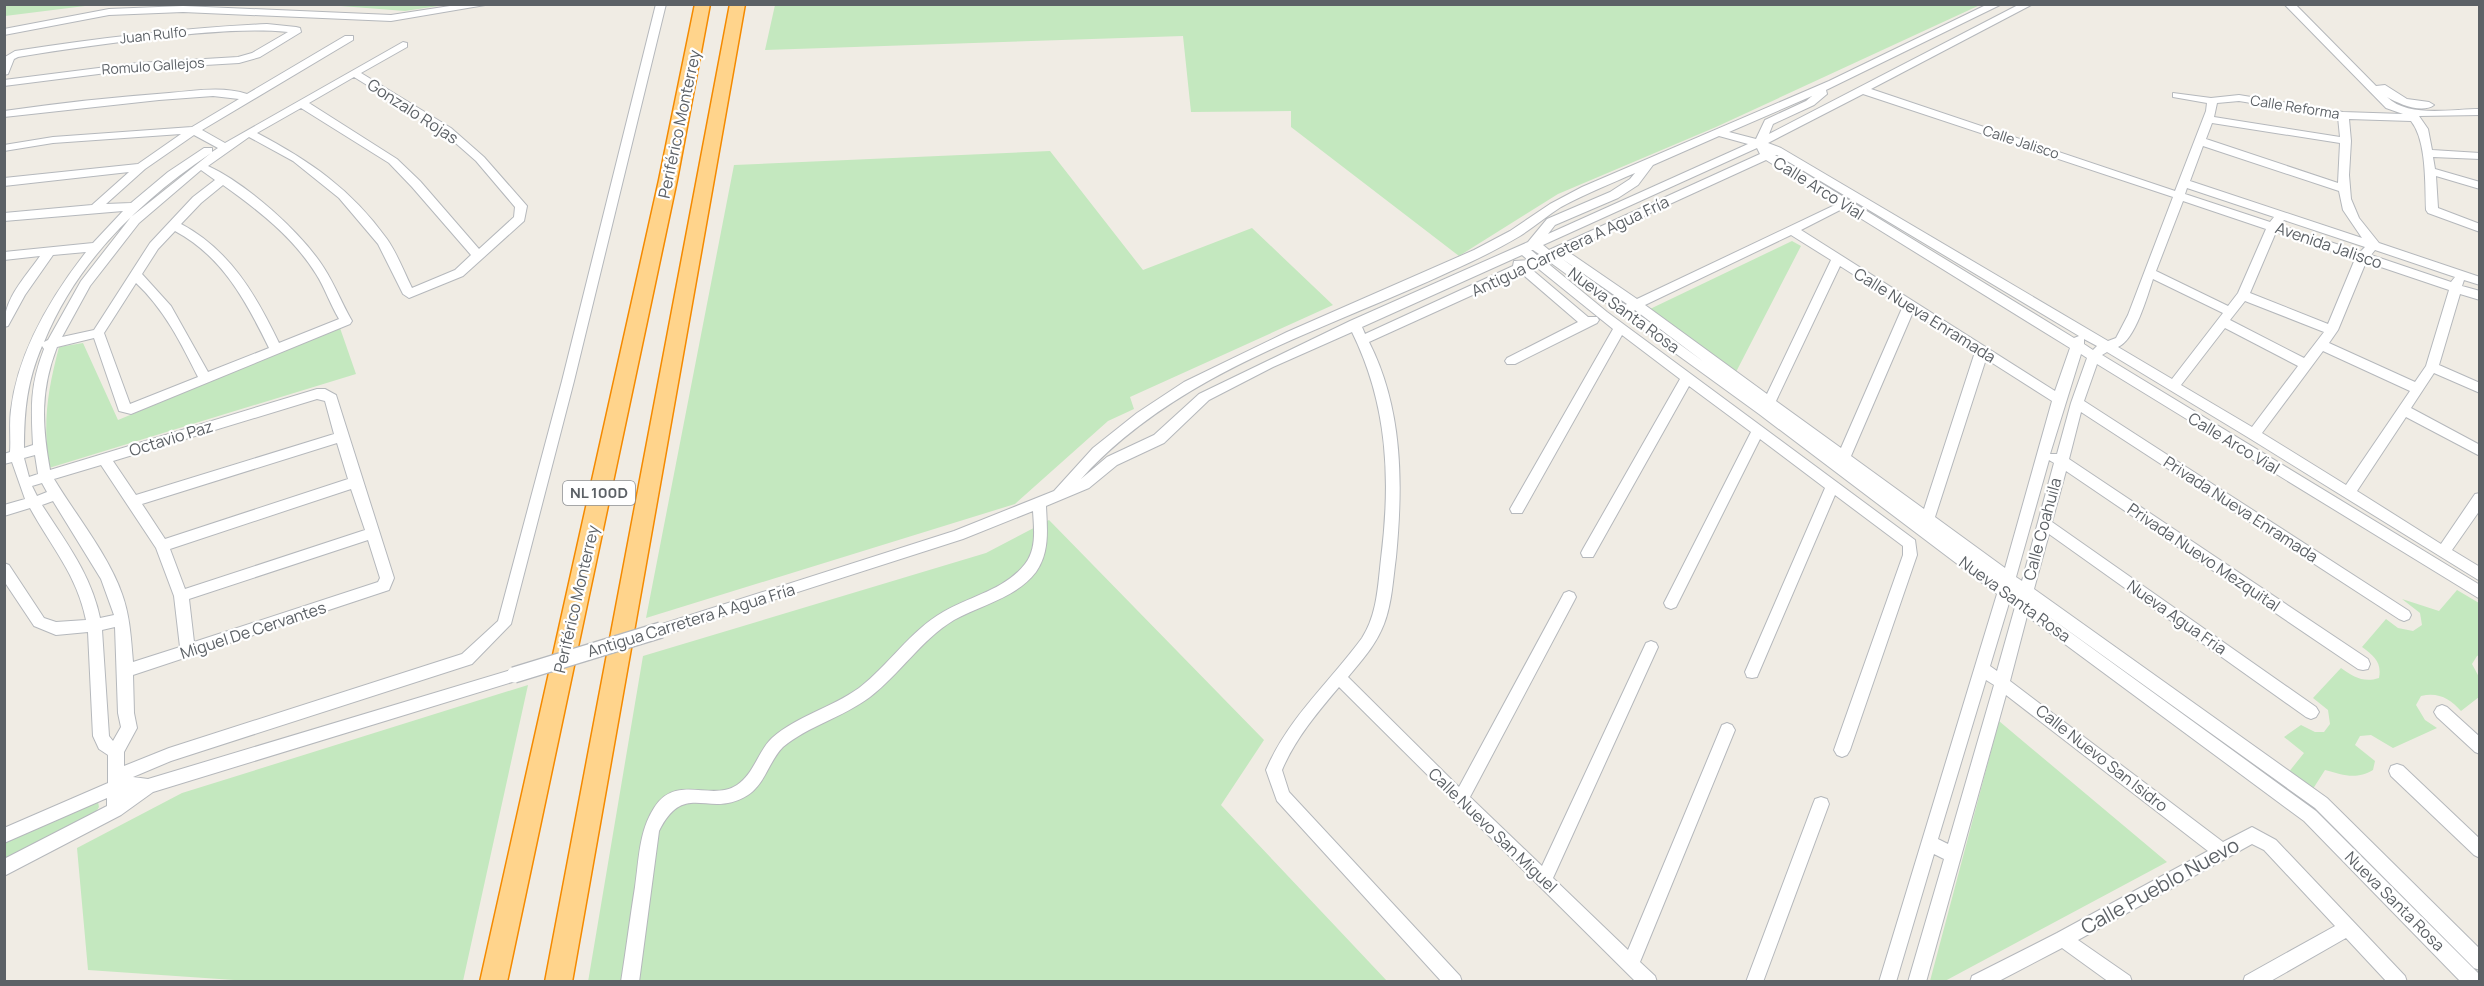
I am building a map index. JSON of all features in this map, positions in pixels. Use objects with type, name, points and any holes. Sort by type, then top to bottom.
[{"type":"highway","name":"Periférico Monterrey","points":[[494,981],[668,180],[703,4]]},
{"type":"highway","name":"NL 100D","points":[[558,981],[738,4]]},
{"type":"street","points":[[4,32],[109,12],[183,9],[391,18],[486,4]]},
{"type":"street","points":[[115,782],[169,755],[467,659],[504,624],[568,381],[661,4]]},
{"type":"street","points":[[1759,142],[1769,122],[1810,103],[1833,83],[1997,4]]},
{"type":"street","points":[[1759,142],[2028,4]]},
{"type":"street","points":[[2289,4],[2383,101],[2408,112]]},
{"type":"street","points":[[2300,4],[2423,129],[2428,153],[2432,210],[2480,228]]},
{"type":"street","name":"Juan Rulfo","points":[[4,72],[9,57],[21,52],[199,30],[267,27],[293,29],[297,30],[296,32]]},
{"type":"street","name":"Romulo Gallejos","points":[[4,83],[138,66],[239,60],[256,55],[296,32]]},
{"type":"street","points":[[94,208],[141,167],[194,130],[349,38]]},
{"type":"street","points":[[116,751],[104,744],[102,736],[96,625],[79,574],[34,502],[11,457],[11,404],[51,312],[94,247],[131,207],[182,166],[249,133],[403,45]]},
{"type":"street","name":"Gonzalo Rojas","points":[[249,133],[297,159],[343,195],[383,242],[409,294],[459,273],[520,218],[521,206],[480,159],[447,130],[354,73]]},
{"type":"street","name":"Antigua Carretera A Agua Fría","points":[[1058,496],[1100,450],[1170,394],[1271,344],[1447,268],[1510,237],[1551,208],[1586,190],[1833,83]]},
{"type":"street","name":"Calle Jalisco","points":[[1862,90],[2179,195]]},
{"type":"street","points":[[4,114],[65,105],[158,97],[230,93],[245,98]]},
{"type":"street","name":"Calle Reforma","points":[[2176,96],[2212,101],[2239,98],[2343,115],[2480,112]]},
{"type":"street","points":[[2093,357],[2124,337],[2208,119],[2212,101]]},
{"type":"street","points":[[301,104],[351,132],[393,161],[417,183],[479,257]]},
{"type":"street","name":"Calle Reforma","points":[[2408,112],[2423,105],[2480,104]]},
{"type":"street","points":[[2254,434],[2332,330],[2362,257],[2374,245],[2348,208],[2344,189],[2346,141],[2343,115]]},
{"type":"street","points":[[2208,119],[2346,141]]},
{"type":"street","points":[[4,148],[53,140],[194,130],[227,144]]},
{"type":"street","name":"Calle Arco Vial","points":[[1719,133],[1759,142],[1843,206],[2480,593]]},
{"type":"street","points":[[2199,141],[2344,189]]},
{"type":"street","name":"Antigua Carretera A Agua Fría","points":[[4,868],[115,810],[148,786],[661,630],[958,535],[1039,505],[1084,484],[1113,461],[1159,439],[1204,397],[1354,324],[1759,142]]},
{"type":"street","points":[[115,810],[116,751],[129,728],[126,713],[122,619],[107,576],[45,477],[40,448],[37,401],[41,372],[52,344],[85,284],[135,220],[227,144]]},
{"type":"street","name":"Antigua Carretera A Agua Fría","points":[[1363,340],[1771,152]]},
{"type":"street","name":"Calle Arco Vial","points":[[1771,152],[1857,197],[2109,346],[2349,492],[2480,575]]},
{"type":"street","points":[[2428,153],[2480,156]]},
{"type":"street","points":[[1532,244],[1551,222],[1614,195],[1634,182],[1649,163]]},
{"type":"street","points":[[4,182],[141,167]]},
{"type":"street","points":[[98,333],[124,408],[134,409],[346,321],[321,272],[294,236],[259,206],[206,170]]},
{"type":"street","points":[[2430,171],[2480,186]]},
{"type":"street","points":[[36,348],[98,333],[154,246],[197,200],[222,180]]},
{"type":"street","name":"Avenida Jalisco","points":[[2184,183],[2480,281]]},
{"type":"street","name":"Avenida Jalisco","points":[[2179,195],[2480,296]]},
{"type":"street","points":[[1630,307],[1843,206],[1857,197]]},
{"type":"street","points":[[4,217],[94,208],[131,207]]},
{"type":"street","points":[[2174,385],[2243,295],[2273,226],[2282,215]]},
{"type":"street","points":[[173,225],[202,242],[223,260],[254,302],[276,349]]},
{"type":"street","name":"Calle Nueva Enramada","points":[[1792,230],[2059,399]]},
{"type":"street","name":"Nueva Santa Rosa","points":[[1532,244],[1630,307],[2007,585],[2321,803],[2480,962]]},
{"type":"street","points":[[4,256],[94,247]]},
{"type":"street","points":[[4,323],[20,293],[50,250]]},
{"type":"street","points":[[1506,256],[1587,323]]},
{"type":"street","points":[[1548,256],[1603,315],[1905,538],[1910,544],[1910,555],[1842,750]]},
{"type":"street","points":[[1767,407],[1838,259]]},
{"type":"street","points":[[2150,273],[2227,316],[2307,365]]},
{"type":"street","points":[[134,274],[159,298],[178,326],[205,379]]},
{"type":"street","points":[[2349,492],[2432,367],[2459,274]]},
{"type":"street","points":[[4,296],[20,293]]},
{"type":"street","points":[[2243,295],[2332,330]]},
{"type":"street","points":[[1844,456],[1910,305]]},
{"type":"street","points":[[1511,361],[1603,315]]},
{"type":"street","points":[[1354,324],[1380,380],[1386,405],[1394,474],[1394,518],[1379,619],[1372,635],[1278,758],[1274,770],[1283,796],[1454,981]]},
{"type":"street","points":[[1516,509],[1620,327]]},
{"type":"street","name":"Calle Coahuila","points":[[1887,981],[2007,585],[2075,346],[2084,332]]},
{"type":"street","points":[[2321,345],[2418,389]]},
{"type":"street","points":[[1928,519],[1982,351]]},
{"type":"street","name":"Calle Coahuila","points":[[1917,981],[2002,682],[2043,523],[2077,403],[2093,357]]},
{"type":"street","points":[[2432,367],[2480,388]]},
{"type":"street","points":[[1588,553],[1688,377]]},
{"type":"street","name":"Octavio Paz","points":[[25,483],[317,394],[325,394],[331,398],[341,437]]},
{"type":"street","name":"Privada Nueva Enramada","points":[[2077,403],[2404,615]]},
{"type":"street","name":"Nueva Santa Rosa","points":[[1767,407],[1844,456],[1928,519],[2007,585]]},
{"type":"street","points":[[2404,411],[2480,451]]},
{"type":"street","points":[[1671,603],[1758,431]]},
{"type":"street","points":[[134,501],[341,437],[373,533],[181,596]]},
{"type":"street","points":[[11,457],[40,448]]},
{"type":"street","name":"Privada Nuevo Mezquital","points":[[2043,454],[2061,460],[2363,664]]},
{"type":"street","points":[[104,458],[162,546],[181,596],[188,651]]},
{"type":"street","points":[[162,546],[356,482]]},
{"type":"street","points":[[1752,672],[1832,486]]},
{"type":"street","points":[[4,511],[56,495]]},
{"type":"street","points":[[2443,552],[2480,498]]},
{"type":"street","points":[[630,981],[651,830],[657,813],[668,802],[681,795],[728,796],[740,792],[748,786],[774,747],[795,730],[850,703],[877,682],[923,635],[947,617],[995,596],[1028,571],[1037,558],[1041,543],[1039,505]]},
{"type":"street","name":"Nueva Agua Fria","points":[[2043,523],[2311,712]]},
{"type":"street","name":"Miguel De Cervantes","points":[[126,671],[380,589],[386,583],[387,578],[373,533]]},
{"type":"street","points":[[4,569],[43,626],[54,629],[96,625],[122,619]]},
{"type":"street","points":[[1461,799],[1569,597]]},
{"type":"street","name":"Nueva Santa Rosa","points":[[2024,597],[2310,816],[2474,981]]},
{"type":"street","points":[[1544,880],[1651,647]]},
{"type":"street","name":"Calle Nuevo San Isidro","points":[[1982,668],[2222,851]]},
{"type":"street","name":"Calle Nuevo San Miguel","points":[[1338,677],[1649,981]]},
{"type":"street","points":[[2442,712],[2480,747]]},
{"type":"street","points":[[1631,963],[1727,730]]},
{"type":"street","points":[[2397,771],[2480,850]]},
{"type":"street","name":"Antigua Carretera A Agua Fría","points":[[4,836],[115,782],[148,786]]},
{"type":"street","points":[[2310,816],[2321,803]]},
{"type":"street","points":[[1754,981],[1821,804]]},
{"type":"street","name":"Calle Pueblo Nuevo","points":[[1978,981],[2063,939],[2252,835],[2263,839],[2399,981]]},
{"type":"street","points":[[1928,842],[1953,855]]},
{"type":"street","points":[[2251,981],[2348,928]]},
{"type":"street","points":[[2063,939],[2124,981]]},
{"type":"green space","points":[[5,4],[93,4],[93,5],[5,16]]},
{"type":"green space","points":[[445,4],[405,11],[328,5]]},
{"type":"green space","points":[[775,4],[1980,5],[1716,127],[1558,194],[1459,256],[1291,127],[1291,111],[1191,112],[1183,36],[765,50]]},
{"type":"green space","points":[[1050,151],[1143,270],[1252,228],[1333,305],[1130,397],[1134,409],[1108,421],[1015,504],[646,618],[734,165]]},
{"type":"green space","points":[[1792,241],[1801,246],[1736,372],[1650,309]]},
{"type":"green space","points":[[340,328],[356,374],[49,468],[46,436],[47,407],[59,347],[83,343],[118,420]]},
{"type":"green space","points":[[1049,520],[1264,740],[1221,805],[1387,981],[588,982],[643,656],[986,553]]},
{"type":"green space","points":[[2457,590],[2479,603],[2479,655],[2472,664],[2479,677],[2479,697],[2461,711],[2444,698],[2433,695],[2421,696],[2416,705],[2425,720],[2437,728],[2393,748],[2371,735],[2360,736],[2355,745],[2375,761],[2373,770],[2355,776],[2325,770],[2311,792],[2288,773],[2304,753],[2284,737],[2301,725],[2315,732],[2324,732],[2330,724],[2328,710],[2313,698],[2341,668],[2359,678],[2368,680],[2379,678],[2380,672],[2376,660],[2362,647],[2386,619],[2398,628],[2413,631],[2422,625],[2420,613],[2402,599],[2439,611]]},
{"type":"green space","points":[[528,685],[463,981],[262,982],[88,970],[77,848],[182,793]]},
{"type":"green space","points":[[1999,721],[2167,862],[1945,981],[1930,981]]},
{"type":"green space","points":[[93,802],[98,802],[99,807],[96,812],[5,863],[5,838]]}]
